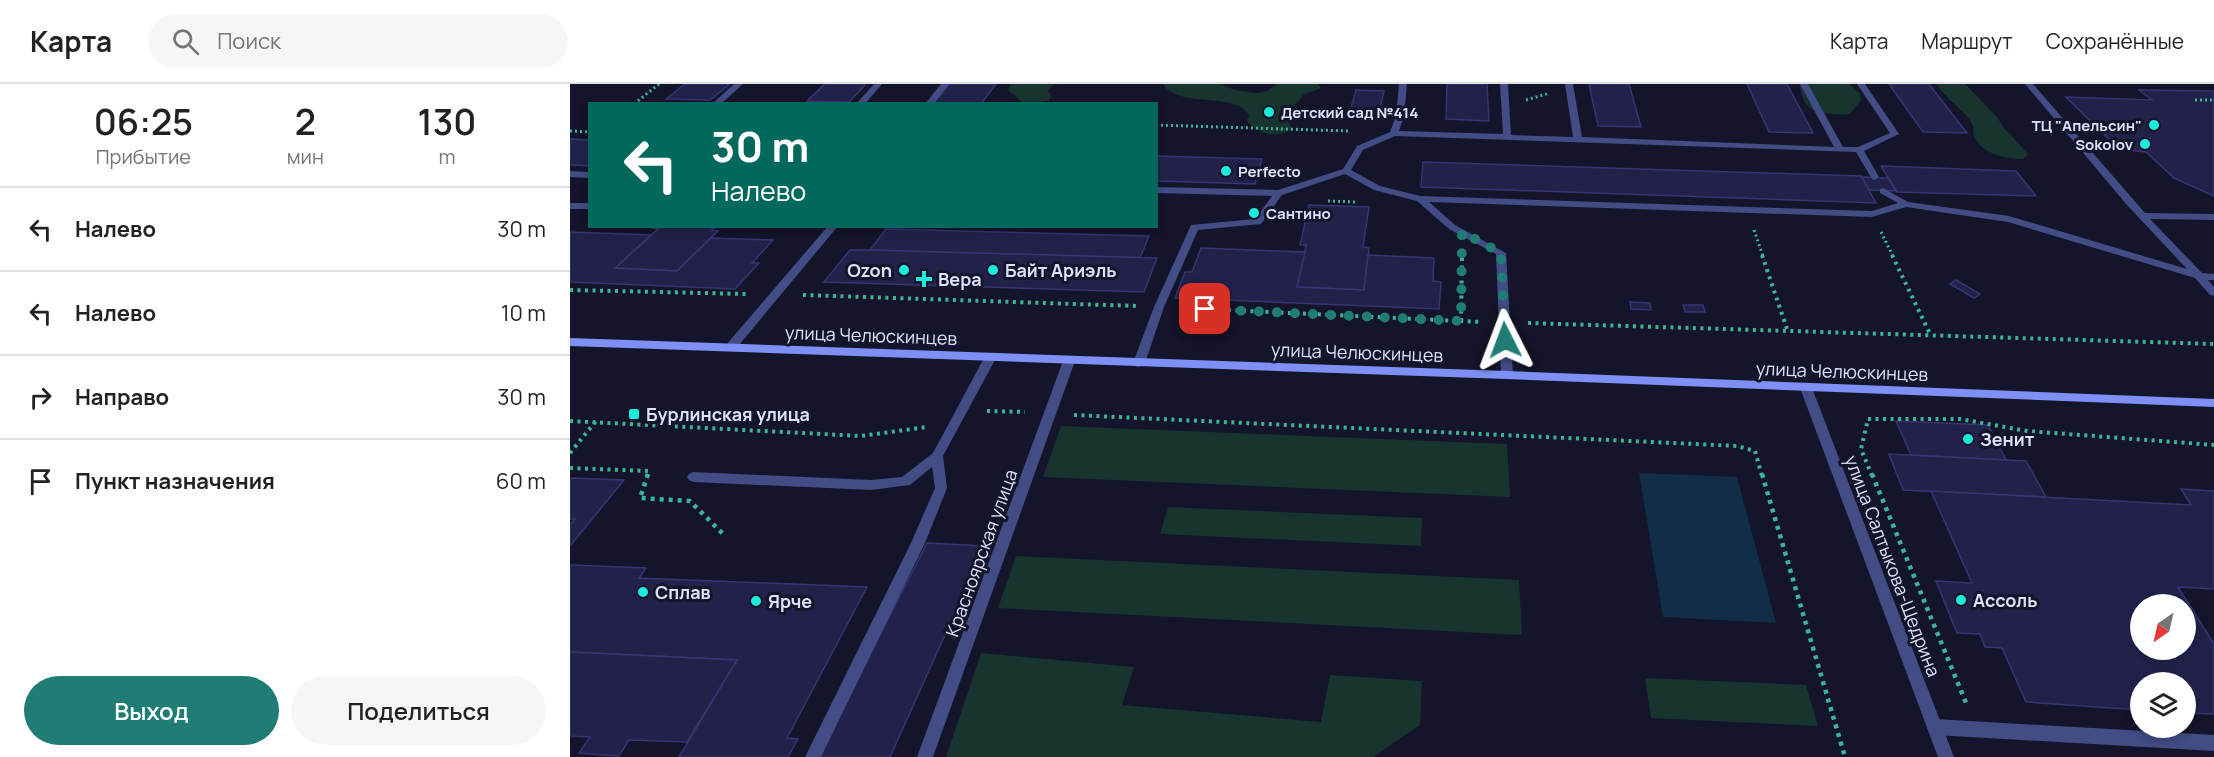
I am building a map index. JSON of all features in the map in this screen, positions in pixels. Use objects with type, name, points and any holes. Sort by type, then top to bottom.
[{"type":"main road","name":"улица Челюскинцев","points":[[570,342],[2214,403]]},
{"type":"street","points":[[718,102],[739,84]]},
{"type":"street","points":[[862,102],[878,84]]},
{"type":"street","points":[[931,102],[945,84]]},
{"type":"street","points":[[1394,133],[1400,116],[1403,84]]},
{"type":"street","points":[[1504,84],[1507,137]]},
{"type":"street","points":[[1804,84],[1840,150]]},
{"type":"street","points":[[1158,190],[1279,193],[1346,171],[1360,148],[1394,133],[1859,150],[1895,134],[1862,84]]},
{"type":"street","points":[[2030,84],[2130,203],[2214,293]]},
{"type":"street","points":[[1570,86],[1578,140]]},
{"type":"street","points":[[1859,150],[1875,177]]},
{"type":"street","points":[[1346,171],[1377,188],[1420,199],[1872,214],[1906,204]]},
{"type":"street","points":[[570,174],[588,174]]},
{"type":"street","points":[[1883,190],[1906,204],[2009,219],[2199,276],[2214,277]]},
{"type":"street","points":[[1140,363],[1158,307],[1194,227],[1258,222],[1279,193]]},
{"type":"street","points":[[1420,199],[1452,227],[1501,253],[1507,375]]},
{"type":"street","points":[[570,206],[588,206]]},
{"type":"street","points":[[2144,216],[2214,217]]},
{"type":"street","points":[[730,348],[832,228]]},
{"type":"street","points":[[693,477],[871,485],[904,482],[937,456],[990,358]]},
{"type":"street","name":"Красноярская улица","points":[[925,757],[1069,361]]},
{"type":"street","name":"улица Салтыкова-Щедрина","points":[[1806,388],[1946,757]]},
{"type":"street","points":[[813,757],[918,543],[941,488],[937,456]]},
{"type":"street","points":[[1935,727],[2214,743]]},
{"type":"path","points":[[636,102],[659,84]]},
{"type":"path","points":[[1505,106],[1570,86]]},
{"type":"path","points":[[2195,100],[2214,100]]},
{"type":"path","points":[[1158,125],[1394,133]]},
{"type":"path","points":[[570,131],[588,132]]},
{"type":"path","points":[[1322,201],[1357,202]]},
{"type":"path","points":[[1747,210],[1788,332]]},
{"type":"path","points":[[1872,214],[1931,336]]},
{"type":"path","points":[[570,290],[776,294],[1158,307],[1461,321],[1462,232]]},
{"type":"path","points":[[1504,323],[2214,344]]},
{"type":"path","points":[[570,421],[861,436],[929,427],[963,409],[1737,446],[1755,451],[1845,757]]},
{"type":"path","points":[[1976,729],[1861,449],[1868,419],[1960,419],[2027,431],[2214,445]]},
{"type":"path","points":[[570,453],[596,422]]},
{"type":"path","points":[[570,468],[650,471],[640,498],[690,501],[724,535]]},
{"type":"green space","points":[[1011,84],[1060,84],[1053,85],[1048,91],[1051,96],[1049,101],[1041,102],[1022,102],[1008,90]]},
{"type":"green space","points":[[1163,84],[1220,84],[1235,90],[1257,93],[1267,91],[1277,84],[1318,84],[1321,88],[1303,95],[1290,110],[1287,117],[1292,129],[1281,134],[1268,134],[1256,129],[1247,121],[1249,115],[1242,108],[1220,101],[1181,96],[1170,92]]},
{"type":"green space","points":[[1799,84],[1850,84],[1860,94],[1861,100],[1850,114],[1819,112],[1813,110],[1805,102]]},
{"type":"green space","points":[[1936,84],[1965,84],[2028,154],[2023,159],[2009,158],[1982,147],[1974,136],[1973,125],[1968,118]]},
{"type":"green space","points":[[1061,426],[1507,444],[1510,497],[1043,477]]},
{"type":"green space","points":[[1168,507],[1422,518],[1421,546],[1160,534]]},
{"type":"green space","points":[[1016,556],[1519,580],[1522,635],[998,608]]},
{"type":"green space","points":[[981,653],[1134,667],[1122,705],[1321,722],[1330,675],[1422,681],[1420,725],[1373,757],[946,757]]},
{"type":"green space","points":[[1645,678],[1806,685],[1818,726],[1651,718]]},
{"type":"water","points":[[1639,473],[1737,477],[1776,623],[1663,617]]},
{"type":"building","points":[[685,84],[730,84],[710,100],[666,99]]},
{"type":"building","points":[[825,84],[866,84],[849,102],[807,101]]},
{"type":"building","points":[[949,84],[996,84],[982,102],[934,102]]},
{"type":"building","points":[[1447,84],[1487,84],[1489,121],[1446,119]]},
{"type":"building","points":[[1589,84],[1629,84],[1641,127],[1598,126]]},
{"type":"building","points":[[1747,84],[1787,84],[1813,133],[1769,132]]},
{"type":"building","points":[[1889,84],[1929,84],[1967,133],[1923,132]]},
{"type":"building","points":[[1356,90],[1384,91],[1378,117],[1349,115]]},
{"type":"building","name":"ТЦ \"Апельсин\"","points":[[2139,90],[2214,91],[2214,196],[2174,178],[2146,152],[2119,149],[2066,97],[2152,100]]},
{"type":"building","points":[[570,139],[588,140],[588,166],[570,165]]},
{"type":"building","points":[[1158,156],[1262,159],[1255,184],[1158,181]]},
{"type":"building","points":[[1423,162],[1861,176],[1876,203],[1421,187]]},
{"type":"building","points":[[1881,166],[2016,171],[2036,196],[1897,192]]},
{"type":"building","points":[[1862,177],[1888,178],[1896,191],[1869,190]]},
{"type":"building","points":[[1309,205],[1369,207],[1363,247],[1369,248],[1364,290],[1297,287],[1306,245],[1300,245]]},
{"type":"building","points":[[652,228],[714,228],[712,230],[718,231],[677,271],[615,268],[658,229]]},
{"type":"building","points":[[886,229],[1149,236],[1140,258],[870,250]]},
{"type":"building","points":[[570,232],[651,235],[615,268],[677,271],[711,238],[773,240],[752,263],[759,263],[735,289],[570,282]]},
{"type":"building","points":[[1201,248],[1305,252],[1297,287],[1364,290],[1368,255],[1434,258],[1433,281],[1441,282],[1439,309],[1175,298],[1185,272],[1192,272]]},
{"type":"building","name":"Байт Ариэль","points":[[850,250],[1157,258],[1144,292],[824,282]]},
{"type":"building","points":[[1956,280],[1980,294],[1974,298],[1950,284]]},
{"type":"building","points":[[1630,302],[1650,303],[1651,310],[1631,309]]},
{"type":"building","points":[[1683,305],[1703,305],[1705,312],[1685,312]]},
{"type":"building","points":[[1896,421],[1988,425],[2006,460],[1911,455]]},
{"type":"building","points":[[1889,454],[2026,461],[2046,497],[1903,490]]},
{"type":"building","points":[[570,478],[624,480],[570,546],[570,525],[575,519],[570,519]]},
{"type":"building","points":[[2181,489],[2214,491],[2214,589],[2178,587],[2182,594],[2130,594],[2130,660],[2196,660],[2196,616],[2214,644],[2214,714],[2196,713],[2196,672],[2130,672],[2130,709],[2026,702],[2002,648],[1985,647],[1980,634],[1957,633],[1936,581],[1972,583],[1931,491],[2191,505]]},
{"type":"building","points":[[927,543],[985,546],[890,757],[818,757]]},
{"type":"building","points":[[570,565],[646,568],[639,578],[867,587],[787,738],[798,739],[788,757],[679,757],[737,660],[570,652]]},
{"type":"building","points":[[570,652],[737,660],[687,742],[629,740],[619,756],[579,753],[590,737],[570,736]]},
{"type":"place","name":"Детский сад №414","points":[[1269,112]]},
{"type":"place","name":"ТЦ \"Апельсин\"","points":[[2154,125]]},
{"type":"place","name":"Sokolov","points":[[2145,144]]},
{"type":"place","name":"Perfecto","points":[[1226,171]]},
{"type":"place","name":"Сантино","points":[[1254,213]]},
{"type":"place","name":"Ozon","points":[[904,270]]},
{"type":"place","name":"Байт Ариэль","points":[[993,270]]},
{"type":"place","name":"Вера","points":[[924,279]]},
{"type":"place","name":"Бурлинская улица","points":[[634,414]]},
{"type":"place","name":"Зенит","points":[[1968,439]]},
{"type":"place","name":"Сплав","points":[[643,592]]},
{"type":"place","name":"Ассоль","points":[[1961,600]]},
{"type":"place","name":"Ярче","points":[[756,601]]},
{"type":"route","points":[[1205,309],[1461,321],[1462,232],[1501,253],[1505,340]]}]
